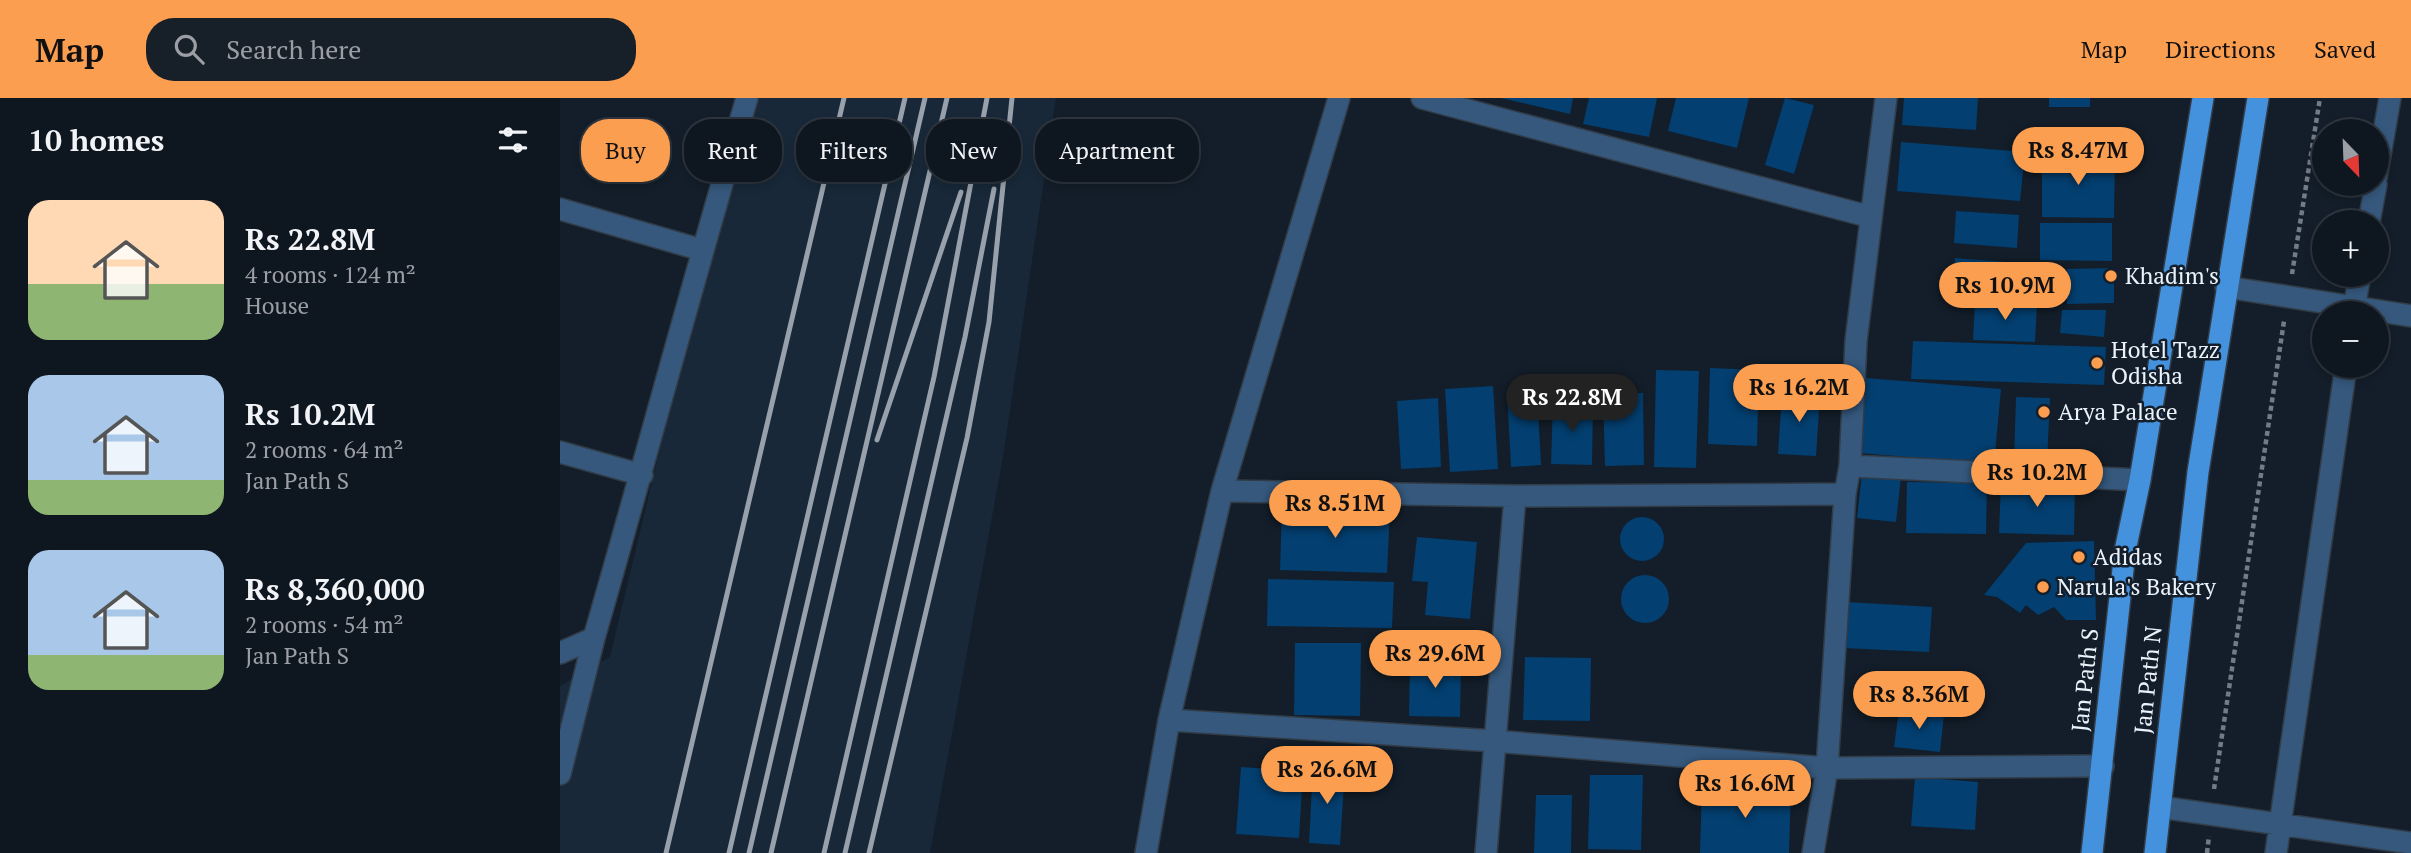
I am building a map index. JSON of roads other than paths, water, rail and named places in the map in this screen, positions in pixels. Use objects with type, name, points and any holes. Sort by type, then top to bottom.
[{"type":"main road","name":"Jan Path S","points":[[2092,853],[2125,551],[2140,480],[2203,98]]},
{"type":"main road","name":"Jan Path N","points":[[2155,853],[2198,472],[2258,98]]},
{"type":"street","points":[[560,774],[593,638],[642,475],[702,250],[747,98]]},
{"type":"street","points":[[1146,853],[1169,720],[1222,491],[1339,98]]},
{"type":"street","points":[[1422,98],[1469,104],[1871,217]]},
{"type":"street","points":[[1813,853],[1827,768],[1845,494],[1850,466],[1856,341],[1886,98]]},
{"type":"street","points":[[2386,119],[2390,98]]},
{"type":"street","points":[[560,209],[702,250]]},
{"type":"street","points":[[2226,287],[2312,302]]},
{"type":"street","points":[[2389,314],[2411,316]]},
{"type":"street","points":[[2276,853],[2278,824],[2344,378]]},
{"type":"street","points":[[560,452],[642,475]]},
{"type":"street","points":[[1850,466],[2140,480]]},
{"type":"street","points":[[1222,491],[1515,496],[1845,494]]},
{"type":"street","points":[[1486,853],[1515,496]]},
{"type":"street","points":[[560,653],[593,638]]},
{"type":"street","points":[[1169,720],[1494,741],[1827,768],[2103,766]]},
{"type":"street","points":[[2160,807],[2411,843]]},
{"type":"railway","points":[[666,853],[844,98]]},
{"type":"railway","points":[[729,853],[905,98]]},
{"type":"railway","points":[[749,853],[925,98]]},
{"type":"railway","points":[[771,853],[947,98]]},
{"type":"railway","points":[[824,853],[934,377],[987,98]]},
{"type":"railway","points":[[869,853],[967,438],[989,322],[1012,98]]},
{"type":"railway","points":[[845,853],[965,337],[994,189]]},
{"type":"railway","points":[[877,440],[961,192]]},
{"type":"place","name":"Khadim's","points":[[2111,276]]},
{"type":"place","name":"Hotel Tazz Odisha","points":[[2097,363]]},
{"type":"place","name":"Arya Palace","points":[[2044,412]]},
{"type":"place","name":"Adidas","points":[[2079,557]]},
{"type":"place","name":"Narula's Bakery","points":[[2043,587]]}]
